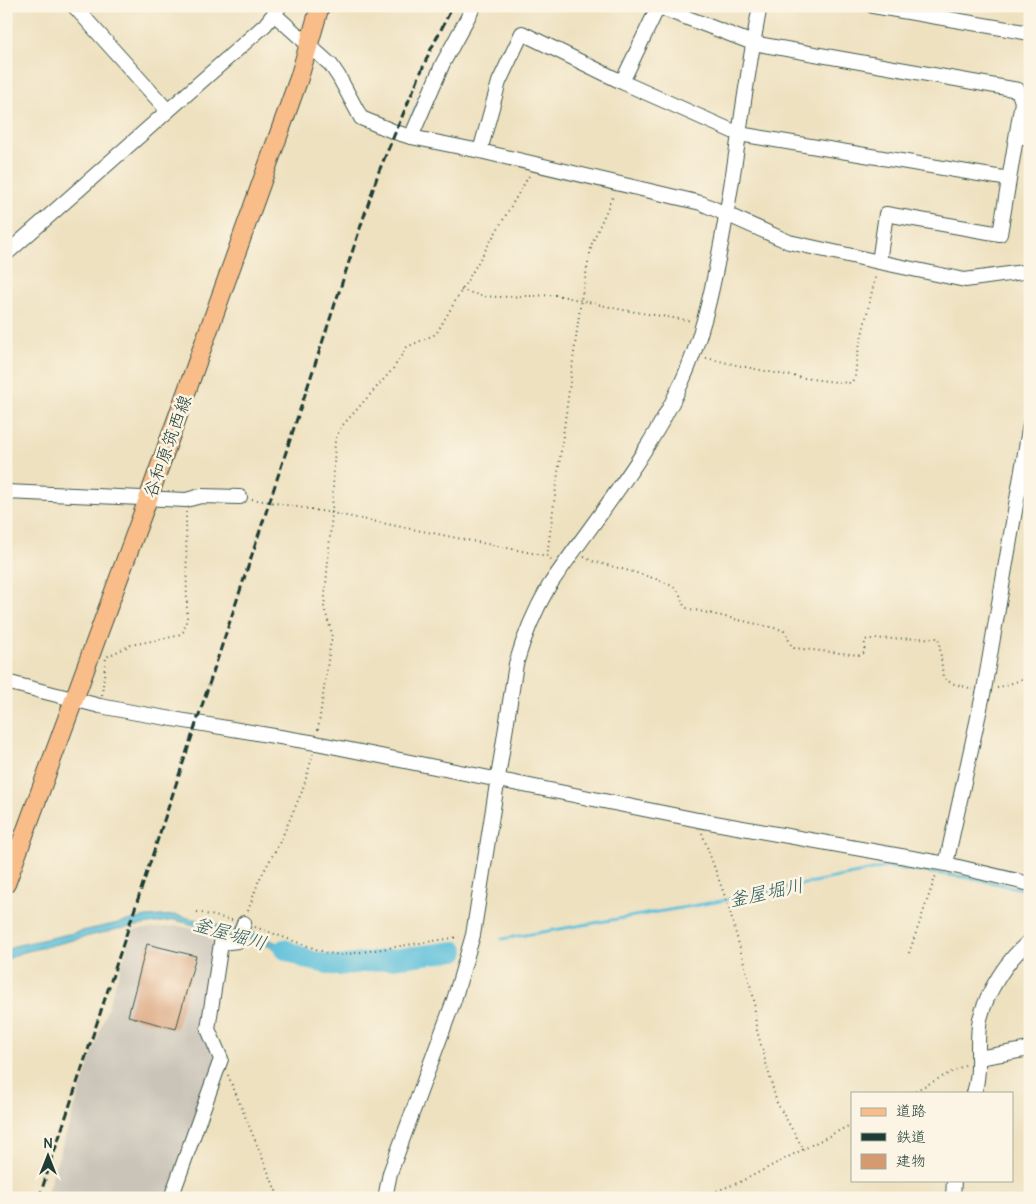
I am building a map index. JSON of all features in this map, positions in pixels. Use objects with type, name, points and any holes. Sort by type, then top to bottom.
[{"type":"main road","name":"谷和原筑西線","points":[[6,884],[148,499],[299,78],[320,6]]},
{"type":"street","points":[[74,6],[168,111]]},
{"type":"street","points":[[412,137],[442,63],[474,6]]},
{"type":"street","points":[[385,1198],[390,1173],[454,1000],[473,935],[516,664],[526,631],[548,586],[650,442],[666,415],[693,356],[704,322],[727,214],[760,6]]},
{"type":"street","points":[[873,6],[1030,33]]},
{"type":"street","points":[[622,82],[657,7],[753,43],[1018,90],[1022,102],[1024,137],[1009,180],[1000,234],[886,214],[879,262]]},
{"type":"street","points":[[6,254],[239,48],[277,10],[331,65],[339,76],[361,118],[395,132],[619,182],[701,203],[789,242],[879,262],[966,280],[1030,271]]},
{"type":"street","points":[[480,151],[499,82],[522,33],[622,82],[739,134],[1009,180]]},
{"type":"street","points":[[943,864],[980,690],[1030,424]]},
{"type":"street","points":[[6,492],[186,500],[201,496],[240,497]]},
{"type":"street","points":[[6,682],[100,706],[316,743],[698,820],[943,864],[1030,884]]},
{"type":"street","points":[[171,1198],[221,1058],[208,1029],[221,943],[238,941],[244,923]]},
{"type":"street","points":[[974,1092],[980,1019],[992,989],[1006,965],[1030,941]]},
{"type":"street","points":[[978,1058],[1030,1049]]},
{"type":"street","points":[[953,1198],[954,1182]]},
{"type":"path","points":[[244,923],[259,880],[280,842],[303,789],[316,743],[332,633],[324,608],[332,513],[335,440],[341,427],[392,369],[407,347],[436,334],[536,164]]},
{"type":"path","points":[[240,497],[332,513],[547,556],[581,300],[592,243],[619,182]]},
{"type":"path","points":[[693,356],[771,373],[817,381],[851,384],[855,377],[857,357],[879,262]]},
{"type":"path","points":[[461,290],[482,296],[498,297],[557,294],[623,310],[704,322]]},
{"type":"path","points":[[100,706],[106,657],[131,645],[178,636],[184,631],[187,617],[186,500]]},
{"type":"path","points":[[573,551],[592,561],[658,580],[672,586],[677,590],[686,608],[783,630],[787,634],[790,645],[794,648],[860,655],[864,653],[865,640],[868,639],[939,638],[943,677],[951,684],[987,691],[1030,677]]},
{"type":"path","points":[[698,820],[725,894],[754,999],[756,1027],[777,1103],[804,1150]]},
{"type":"path","points":[[909,953],[943,864]]},
{"type":"path","points":[[197,912],[244,923],[327,953],[342,955],[473,935]]},
{"type":"path","points":[[221,1058],[279,1198]]},
{"type":"path","points":[[913,1092],[978,1058]]},
{"type":"path","points":[[698,1198],[740,1182],[851,1125]]},
{"type":"shaded area","points":[[178,926],[204,931],[213,942],[216,953],[203,1030],[217,1060],[168,1198],[45,1198],[133,930]]},
{"type":"water","points":[[176,915],[256,934],[310,957],[308,963],[254,940],[175,920],[118,929],[20,953],[6,960],[6,951],[14,946],[146,917]]},
{"type":"building","points":[[147,944],[196,956],[176,1029],[128,1016]]},
{"type":"waterway","points":[[439,56],[466,6]]},
{"type":"waterway","points":[[413,115],[424,89]]},
{"type":"waterway","name":"釜屋堀川","points":[[502,939],[721,901],[887,867],[972,878],[1030,891]]},
{"type":"waterway","name":"釜屋堀川","points":[[284,949],[309,960],[337,966],[455,951]]},
{"type":"railway","points":[[39,1198],[379,171],[429,53],[453,6]]}]
